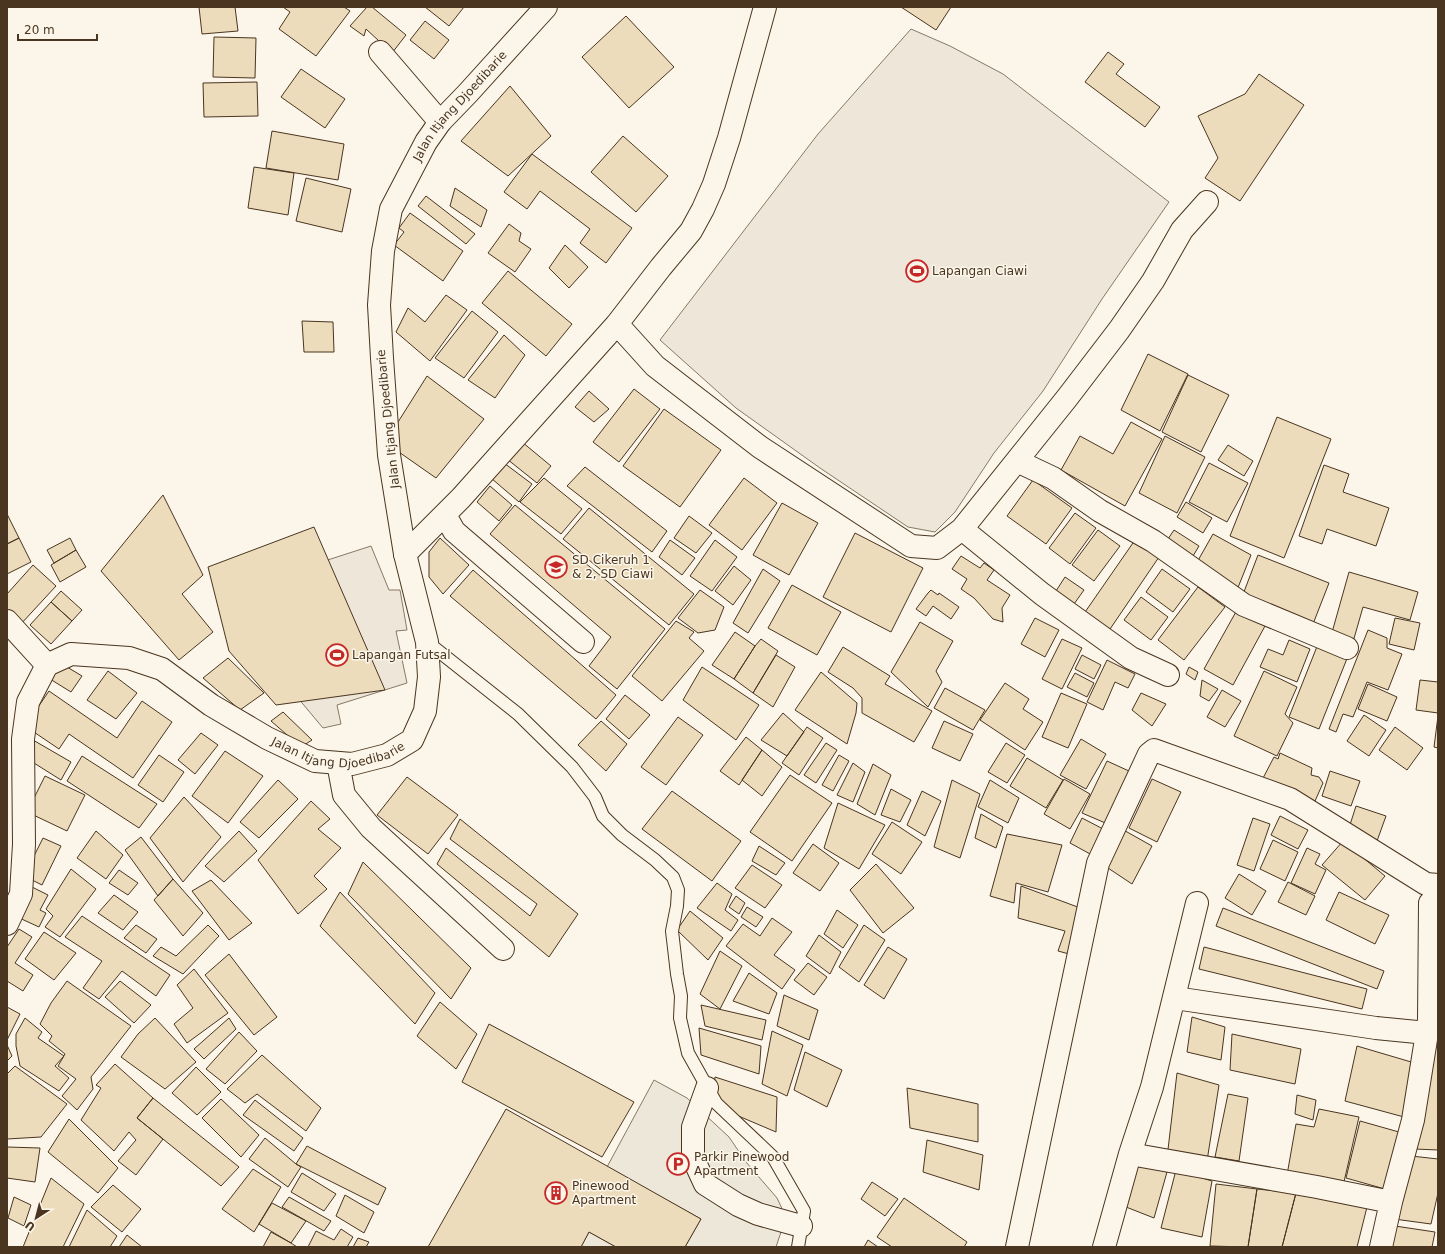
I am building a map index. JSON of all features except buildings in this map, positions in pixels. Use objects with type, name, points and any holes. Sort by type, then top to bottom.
[{"type":"street","name":"Jalan Itjang Djoedibarie","points":[[47,665],[71,654],[130,658],[162,669],[211,705],[267,738],[315,761],[352,764],[387,755],[412,740],[425,711],[429,677],[427,642],[405,554],[389,455],[380,305],[383,251],[391,209],[426,142],[440,122],[546,7]]},
{"type":"street","points":[[405,554],[445,516],[617,324],[691,231],[704,209],[729,138],[765,7]]},
{"type":"street","points":[[380,52],[440,122]]},
{"type":"street","points":[[617,324],[655,366],[760,447],[911,546],[937,548],[962,529],[1017,461],[1119,330],[1153,281],[1182,230],[1207,202]]},
{"type":"street","points":[[1017,461],[1053,478],[1100,510],[1153,541],[1244,605],[1347,648]]},
{"type":"street","points":[[445,516],[454,531],[583,642]]},
{"type":"street","points":[[962,529],[1042,594],[1131,658],[1168,675]]},
{"type":"street","points":[[7,621],[47,665],[28,702],[23,739],[24,844],[21,894],[7,924]]},
{"type":"street","points":[[1017,1247],[1098,863],[1149,754],[1154,750],[1290,799],[1426,884],[1434,894],[1429,1020],[1413,1120],[1380,1247]]},
{"type":"street","points":[[338,763],[344,795],[372,828],[503,949]]},
{"type":"street","points":[[1104,1247],[1130,1154],[1152,1087],[1175,998],[1197,902]]},
{"type":"street","points":[[1175,998],[1376,1028],[1427,1033]]},
{"type":"street","points":[[707,1088],[693,1127],[692,1158],[705,1184],[738,1205],[800,1237]]},
{"type":"street","points":[[1130,1154],[1317,1187],[1391,1202]]},
{"type":"lane","points":[[427,642],[518,714],[572,767],[595,797],[603,816],[622,835],[655,860],[673,877],[678,890],[677,906],[672,931],[681,996],[680,1018],[688,1053],[716,1103],[773,1157],[804,1211],[800,1237]]},
{"type":"shaded area","name":"Lapangan Ciawi","points":[[911,29],[950,46],[1003,74],[1169,202],[1102,299],[1043,391],[994,453],[955,512],[935,532],[908,527],[820,468],[736,408],[660,340],[818,134]]},
{"type":"shaded area","name":"Lapangan Futsal","points":[[371,546],[389,590],[400,590],[407,630],[396,631],[407,683],[337,705],[341,724],[323,728],[282,679],[247,586]]},
{"type":"shaded area","name":"Parkir Pinewood Apartment","points":[[654,1080],[687,1098],[729,1137],[746,1162],[777,1198],[786,1217],[776,1247],[685,1247],[701,1219],[607,1167]]},
{"type":"shaded area","points":[[589,1232],[616,1247],[581,1247]]},
{"type":"place","name":"Lapangan Ciawi","points":[[917,271]]},
{"type":"place","name":"SD Cikeruh 1 & 2, SD Ciawi","points":[[556,567]]},
{"type":"place","name":"Lapangan Futsal","points":[[337,655]]},
{"type":"place","name":"Parkir Pinewood Apartment","points":[[678,1164]]},
{"type":"place","name":"Pinewood Apartment","points":[[556,1193]]}]
